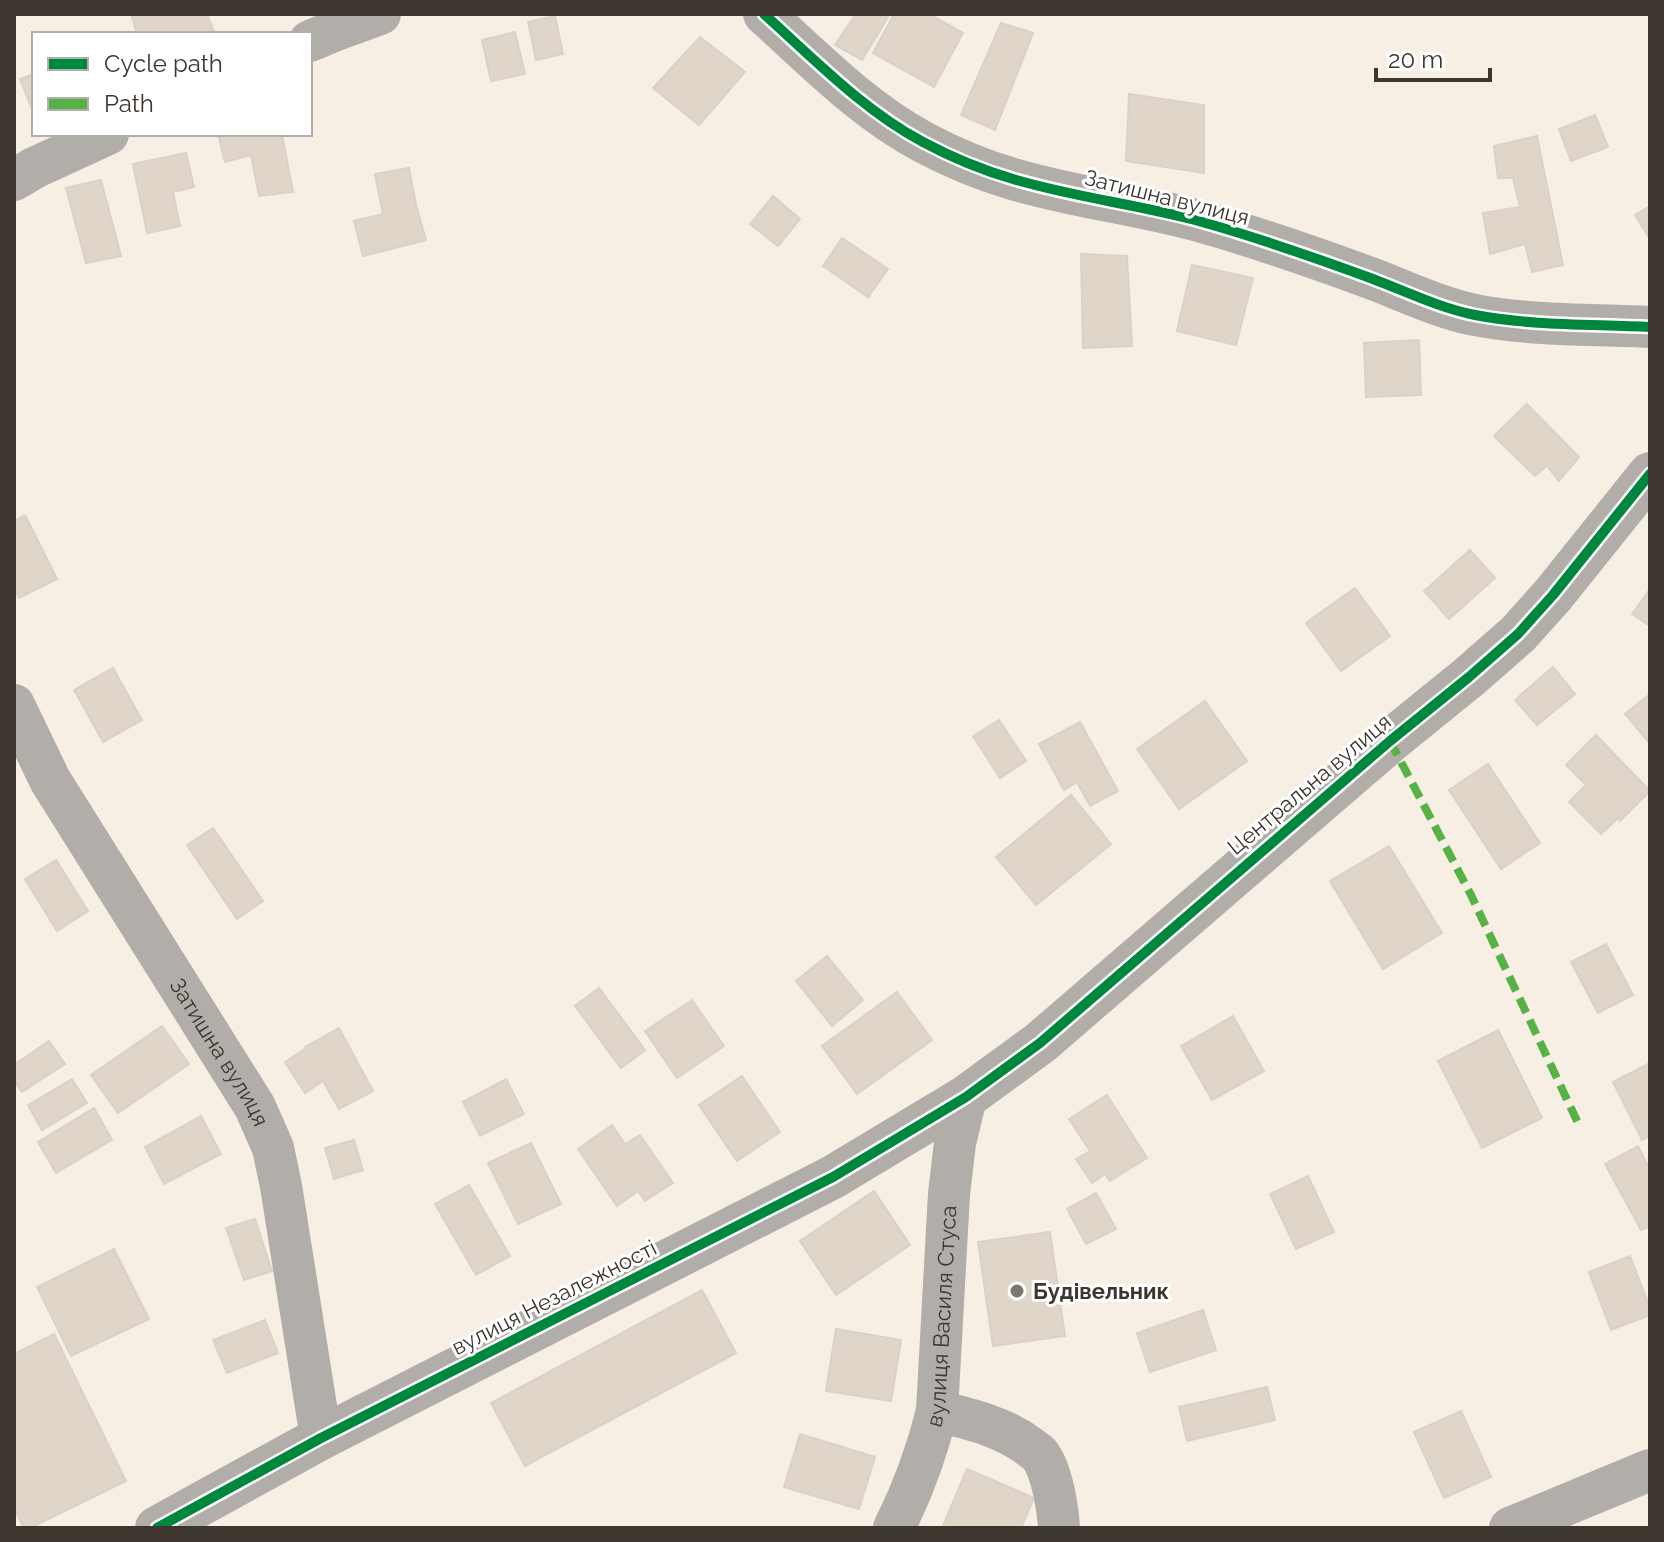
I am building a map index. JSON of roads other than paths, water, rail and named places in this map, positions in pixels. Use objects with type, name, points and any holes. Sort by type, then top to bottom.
[{"type":"street","points":[[312,40],[380,14]]},
{"type":"street","name":"Затишна вулиця","points":[[764,14],[884,119],[958,159],[1012,179],[1216,226],[1371,278],[1442,306],[1476,315],[1650,327]]},
{"type":"street","points":[[14,180],[104,136]]},
{"type":"street","name":"Центральна вулиця","points":[[966,1097],[1040,1043],[1518,634],[1650,474]]},
{"type":"street","name":"Затишна вулиця","points":[[14,705],[50,780],[255,1107],[273,1148],[321,1438]]},
{"type":"street","name":"вулиця Василя Стуса","points":[[894,1528],[920,1470],[937,1411],[949,1194],[955,1143],[966,1097]]},
{"type":"street","name":"вулиця Незалежності","points":[[157,1528],[321,1438],[833,1177],[966,1097]]},
{"type":"street","points":[[937,1411],[1004,1431],[1040,1455],[1052,1481],[1059,1528]]},
{"type":"street","points":[[1510,1528],[1650,1470]]},
{"type":"place","name":"Будівельник","points":[[1017,1291]]}]
